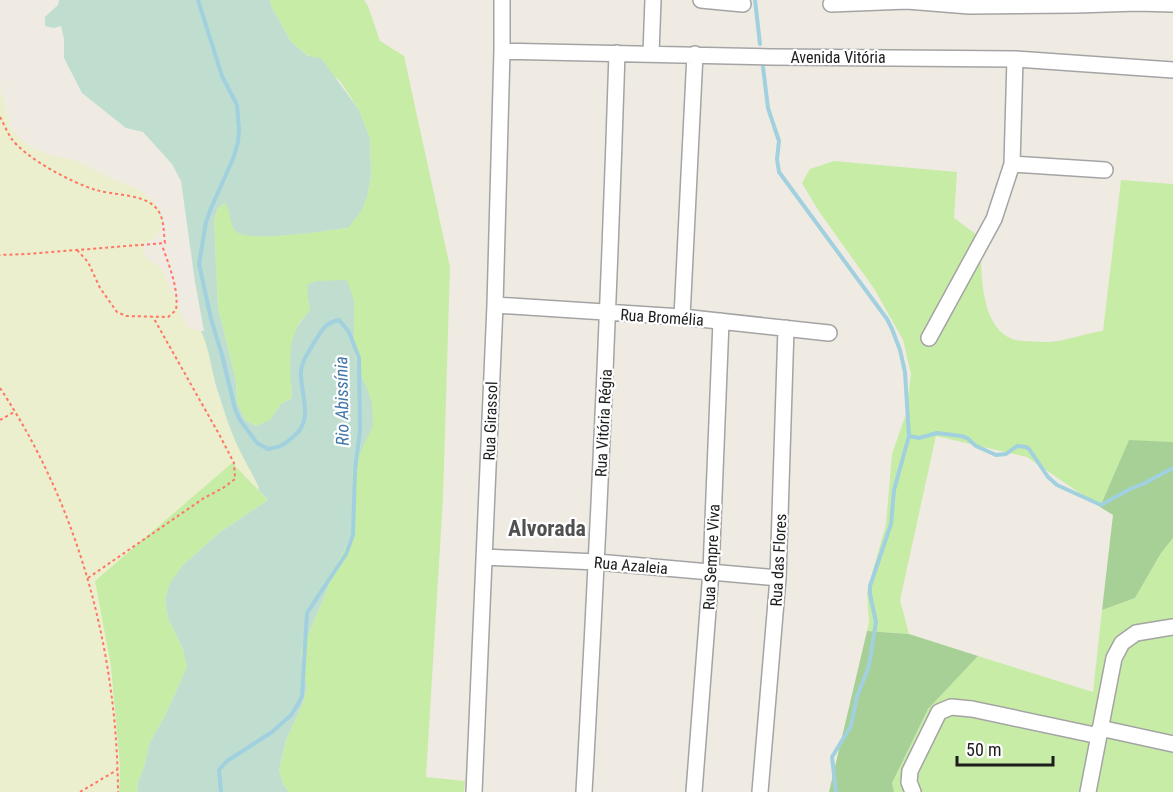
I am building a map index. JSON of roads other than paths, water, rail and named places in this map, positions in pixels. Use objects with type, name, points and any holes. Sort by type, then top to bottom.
[{"type":"street","name":"Rua Girassol","points":[[474,792],[495,305],[502,0]]},
{"type":"street","points":[[651,54],[653,0]]},
{"type":"street","points":[[701,0],[743,4]]},
{"type":"street","points":[[831,4],[907,0],[980,6],[1173,4]]},
{"type":"street","name":"Avenida Vitória","points":[[502,51],[771,57],[1016,59],[1173,70]]},
{"type":"street","name":"Rua Vitória Régia","points":[[584,792],[597,562],[617,53]]},
{"type":"street","points":[[682,317],[695,54]]},
{"type":"street","points":[[929,338],[994,219],[1012,164],[1016,59]]},
{"type":"street","points":[[1012,164],[1105,170]]},
{"type":"street","name":"Rua Bromélia","points":[[495,305],[682,317],[829,333]]},
{"type":"street","name":"Rua Sempre Viva","points":[[694,792],[711,571],[721,321]]},
{"type":"street","name":"Rua das Flores","points":[[760,792],[778,578],[786,328]]},
{"type":"street","name":"Rua Azaleia","points":[[484,557],[597,562],[778,578]]},
{"type":"street","points":[[1088,792],[1114,658],[1122,643],[1136,633],[1173,627]]},
{"type":"street","points":[[913,792],[909,782],[910,771],[939,712],[951,707],[1173,744]]},
{"type":"waterway","name":"Rio Abissínia","points":[[198,0],[222,76],[237,105],[238,142],[206,222],[199,264],[211,319],[240,420],[257,443],[268,449],[284,444],[300,430],[305,415],[301,380],[302,367],[306,355],[320,333],[330,323],[339,320],[349,332],[359,358],[360,430],[355,470],[353,535],[346,554],[307,613],[302,696],[291,715],[272,732],[227,761],[219,770],[221,792]]},
{"type":"waterway","points":[[755,0],[760,44]]},
{"type":"waterway","points":[[763,67],[768,108],[779,141],[777,159],[779,172],[887,319],[900,350],[905,372],[909,436],[894,490],[891,524],[870,586],[876,622],[868,669],[857,696],[851,726],[832,757],[836,792]]},
{"type":"waterway","points":[[909,436],[919,438],[937,433],[961,436],[996,455],[1006,454],[1017,446],[1026,447],[1048,477],[1057,485],[1101,505],[1173,468]]},
{"type":"district","name":"Alvorada","points":[[547,528]]}]
